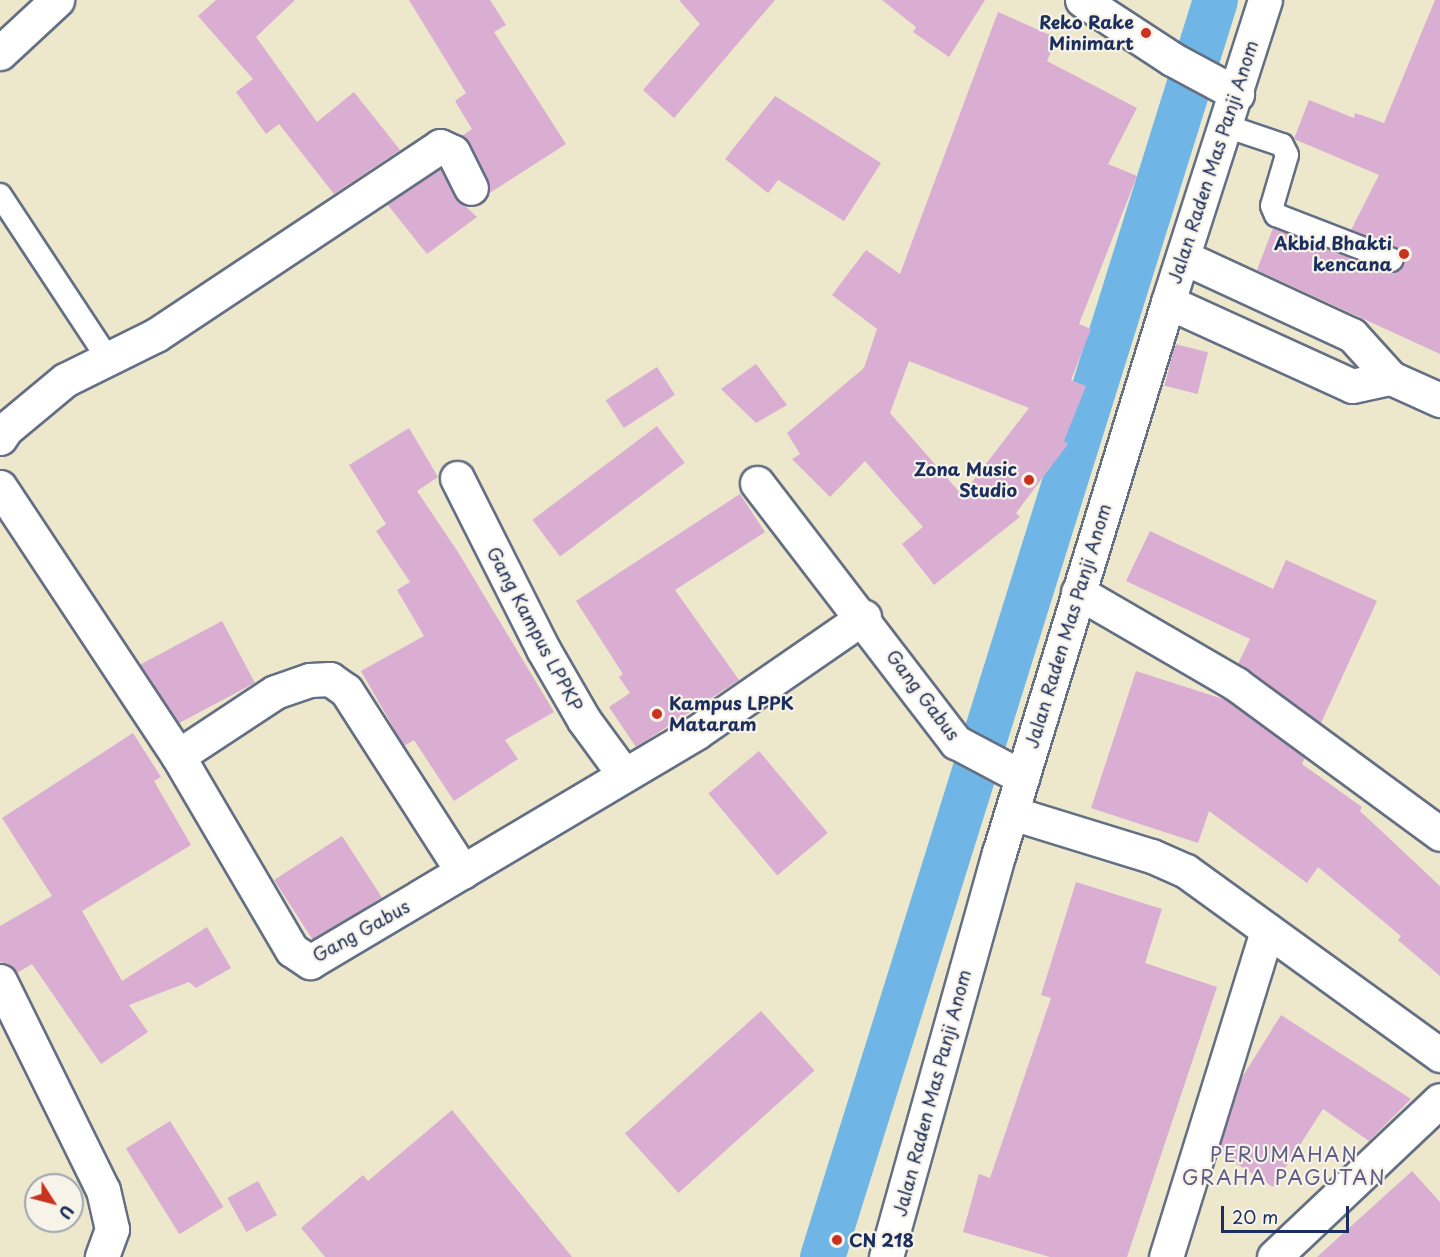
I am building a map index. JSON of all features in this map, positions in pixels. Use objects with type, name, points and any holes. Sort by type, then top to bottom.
[{"type":"street","points":[[1082,0],[1172,58],[1236,94]]},
{"type":"street","name":"Jalan Raden Mas Panji Anom","points":[[886,1257],[1022,777],[1168,302],[1265,0]]},
{"type":"street","points":[[0,53],[37,7]]},
{"type":"street","points":[[0,438],[6,429],[65,380],[156,335],[440,146],[453,152],[471,188]]},
{"type":"street","points":[[1183,257],[1352,335],[1390,378],[1440,400]]},
{"type":"street","points":[[1168,302],[1352,386],[1390,378]]},
{"type":"street","name":"Gang Kampus LPPKP","points":[[457,478],[543,649],[584,720],[623,773]]},
{"type":"street","name":"Gang Gabus","points":[[757,483],[864,617],[956,742],[990,763],[1022,777]]},
{"type":"street","name":"Gang Gabus","points":[[0,487],[178,756],[292,950],[305,961],[463,872],[623,773],[698,732],[864,617]]},
{"type":"street","points":[[1078,592],[1236,684],[1440,834]]},
{"type":"street","points":[[178,756],[275,692],[310,680],[330,679],[346,690],[463,872]]},
{"type":"street","points":[[1012,813],[1152,856],[1186,871],[1440,1055]]},
{"type":"street","points":[[1166,1257],[1267,930]]},
{"type":"street","points":[[0,981],[103,1190],[112,1229],[102,1257]]},
{"type":"street","points":[[1274,1257],[1440,1100]]},
{"type":"lane","points":[[1226,126],[1282,145],[1287,155],[1272,206],[1276,215],[1392,260]]},
{"type":"lane","points":[[0,195],[109,360]]},
{"type":"building","points":[[216,0],[295,0],[256,37],[317,122],[354,92],[400,150],[334,194],[279,124],[266,134],[236,92],[253,79],[198,16]]},
{"type":"building","points":[[409,0],[490,0],[506,25],[494,32],[566,144],[488,194],[488,180],[462,136],[472,129],[455,101],[466,93]]},
{"type":"building","points":[[679,0],[775,0],[674,118],[643,90],[700,24]]},
{"type":"building","points":[[882,0],[985,0],[949,57],[913,32],[916,27]]},
{"type":"building","points":[[1435,0],[1440,0],[1440,354],[1257,270],[1273,228],[1387,273],[1395,273],[1404,265],[1405,257],[1397,248],[1351,230],[1379,175],[1294,139],[1309,100],[1354,118],[1355,113],[1384,123]]},
{"type":"building","points":[[998,12],[1057,38],[1047,61],[1137,108],[1108,164],[1137,176],[1079,324],[1091,329],[1071,380],[1086,386],[1064,441],[1068,444],[1016,513],[1020,517],[934,585],[902,544],[923,527],[865,461],[830,497],[792,459],[800,454],[787,433],[864,368],[877,329],[832,295],[866,250],[900,274]],"holes":[[[909,361],[1029,408],[962,495],[890,413]]]},
{"type":"building","points":[[775,96],[881,163],[844,221],[778,180],[768,193],[725,159]]},
{"type":"building","points":[[440,168],[455,197],[477,217],[427,254],[387,204]]},
{"type":"building","points":[[1175,344],[1208,352],[1198,394],[1165,386]]},
{"type":"building","points":[[756,364],[787,405],[756,423],[721,389]]},
{"type":"building","points":[[657,367],[675,395],[624,428],[606,400]]},
{"type":"building","points":[[657,426],[685,463],[560,557],[532,520]]},
{"type":"building","points":[[409,428],[438,477],[417,491],[458,552],[554,712],[505,740],[518,759],[454,801],[414,740],[404,746],[361,671],[424,636],[397,590],[410,582],[376,531],[386,524],[349,465]]},
{"type":"building","points":[[740,494],[765,532],[675,590],[739,680],[636,747],[609,707],[630,693],[619,677],[623,674],[576,601]]},
{"type":"building","points":[[1150,531],[1273,589],[1286,560],[1377,601],[1321,723],[1238,664],[1250,639],[1126,581]]},
{"type":"building","points":[[222,621],[255,683],[173,726],[140,665]]},
{"type":"building","points":[[1136,671],[1226,700],[1305,758],[1302,764],[1362,807],[1360,811],[1440,886],[1440,976],[1398,940],[1401,936],[1318,867],[1307,883],[1209,811],[1198,843],[1091,808]]},
{"type":"building","points":[[133,733],[161,777],[154,781],[191,845],[82,911],[122,981],[207,927],[231,968],[196,988],[189,982],[129,1005],[148,1032],[101,1064],[32,964],[17,973],[10,965],[0,962],[0,926],[52,896],[2,818]]},
{"type":"building","points":[[759,751],[828,833],[777,875],[708,793]]},
{"type":"building","points":[[342,836],[382,897],[314,941],[274,880]]},
{"type":"building","points":[[1076,882],[1162,909],[1145,963],[1217,987],[1127,1257],[1050,1257],[963,1232],[979,1174],[990,1178],[1051,998],[1041,995]]},
{"type":"building","points":[[761,1011],[815,1070],[679,1193],[625,1133]]},
{"type":"building","points":[[1281,1015],[1411,1099],[1369,1141],[1323,1109],[1273,1187],[1218,1152],[1241,1079]]},
{"type":"building","points":[[452,1110],[572,1257],[325,1257],[301,1228],[363,1175],[368,1181]]},
{"type":"building","points":[[170,1121],[224,1207],[179,1234],[126,1149]]},
{"type":"building","points":[[1412,1171],[1440,1202],[1440,1257],[1317,1257]]},
{"type":"building","points":[[258,1181],[277,1215],[246,1232],[227,1198]]},
{"type":"waterway","points":[[822,1257],[1215,0]]},
{"type":"place","name":"Reko Rake Minimart","points":[[1146,33]]},
{"type":"place","name":"Akbid Bhakti kencana","points":[[1404,254]]},
{"type":"place","name":"Zona Music Studio","points":[[1029,480]]},
{"type":"place","name":"Kampus LPPK Mataram","points":[[657,714]]},
{"type":"place","name":"CN 218","points":[[837,1240]]},
{"type":"district","name":"PERUMAHAN GRAHA PAGUTAN","points":[[1284,1166]]}]
